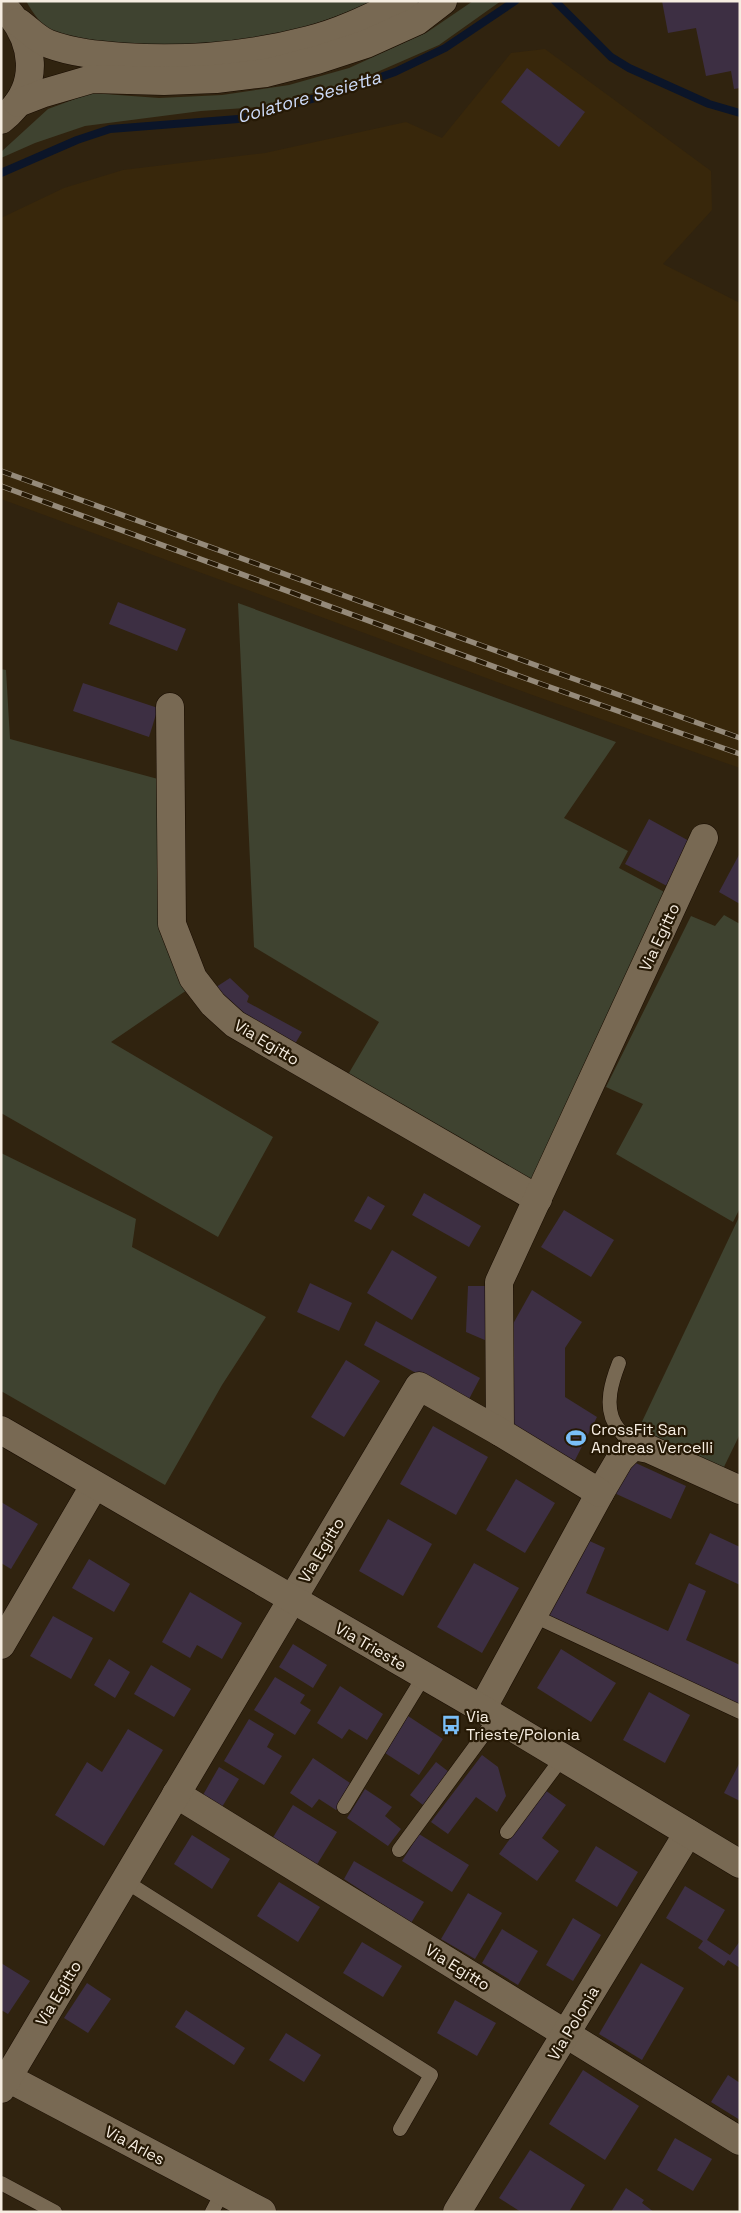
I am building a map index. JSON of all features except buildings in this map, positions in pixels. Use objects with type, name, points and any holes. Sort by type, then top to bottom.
[{"type":"street","points":[[10,13],[48,44],[90,54],[162,60],[205,58],[259,51],[310,40],[356,24],[404,1]]},
{"type":"street","points":[[9,112],[44,92],[92,79],[164,81],[216,79],[266,73],[318,60],[366,44],[417,21],[443,1]]},
{"type":"street","points":[[9,112],[27,84],[30,63],[28,42],[10,13]]},
{"type":"street","name":"Via Egitto","points":[[170,707],[172,924],[193,978],[213,1004],[235,1024],[538,1199]]},
{"type":"street","name":"Via Egitto","points":[[500,1432],[499,1282],[704,838]]},
{"type":"street","name":"Via Egitto","points":[[5,2083],[419,1386],[500,1432],[600,1493]]},
{"type":"street","name":"Via Trieste","points":[[1,1430],[94,1486],[489,1714],[740,1864]]},
{"type":"street","points":[[489,1714],[534,1616],[600,1493],[620,1459],[633,1446],[649,1449],[740,1490]]},
{"type":"street","points":[[1,1645],[94,1486]]},
{"type":"street","name":"Via Egitto","points":[[176,1794],[740,2141]]},
{"type":"street","name":"Via Polonia","points":[[457,2212],[688,1833]]},
{"type":"street","name":"Via Arles","points":[[5,2083],[217,2201],[262,2212]]},
{"type":"lane","points":[[619,1362],[610,1386],[610,1408],[614,1423],[633,1446]]},
{"type":"lane","points":[[534,1616],[740,1712]]},
{"type":"lane","points":[[344,1807],[424,1676]]},
{"type":"lane","points":[[399,1850],[489,1714]]},
{"type":"lane","points":[[507,1832],[562,1758]]},
{"type":"lane","points":[[125,1880],[431,2075],[400,2129]]},
{"type":"lane","points":[[1,2183],[55,2212]]},
{"type":"shaded area","points":[[545,49],[711,171],[712,210],[663,264],[740,303],[740,768],[538,697],[1,499],[1,218],[64,188],[123,170],[265,153],[406,122],[442,138],[511,53]]},
{"type":"green space","points":[[26,1],[372,1],[335,17],[272,36],[231,44],[190,47],[97,43],[60,37],[45,26]]},
{"type":"green space","points":[[473,1],[501,1],[439,45],[352,83],[259,107],[201,111],[85,126],[35,143],[1,158],[1,152],[48,109],[91,93],[159,98],[222,95],[289,85],[349,68],[426,33]]},
{"type":"green space","points":[[238,603],[616,742],[564,818],[628,851],[619,868],[672,896],[533,1185],[346,1078],[379,1022],[254,947]]},
{"type":"green space","points":[[1,669],[6,670],[10,739],[158,779],[187,990],[111,1042],[273,1137],[218,1237],[1,1113]]},
{"type":"green space","points":[[724,915],[740,924],[740,1208],[733,1222],[616,1154],[643,1104],[606,1087],[691,916],[715,926]]},
{"type":"green space","points":[[1,1153],[136,1219],[132,1247],[266,1317],[222,1385],[165,1485],[1,1391]]},
{"type":"green space","points":[[740,1215],[740,1434],[721,1473],[639,1428]]},
{"type":"waterway","name":"Colatore Sesietta","points":[[1,173],[77,140],[110,129],[238,119],[338,92],[395,72],[445,48],[515,1]]},
{"type":"waterway","points":[[555,1],[611,57],[629,68],[709,104],[740,113]]},
{"type":"railway","points":[[1,471],[740,738]]},
{"type":"railway","points":[[1,486],[544,685],[740,754]]},
{"type":"place","name":"CrossFit San Andreas Vercelli","points":[[576,1438]]},
{"type":"place","name":"Via Trieste/Polonia","points":[[451,1725]]}]
